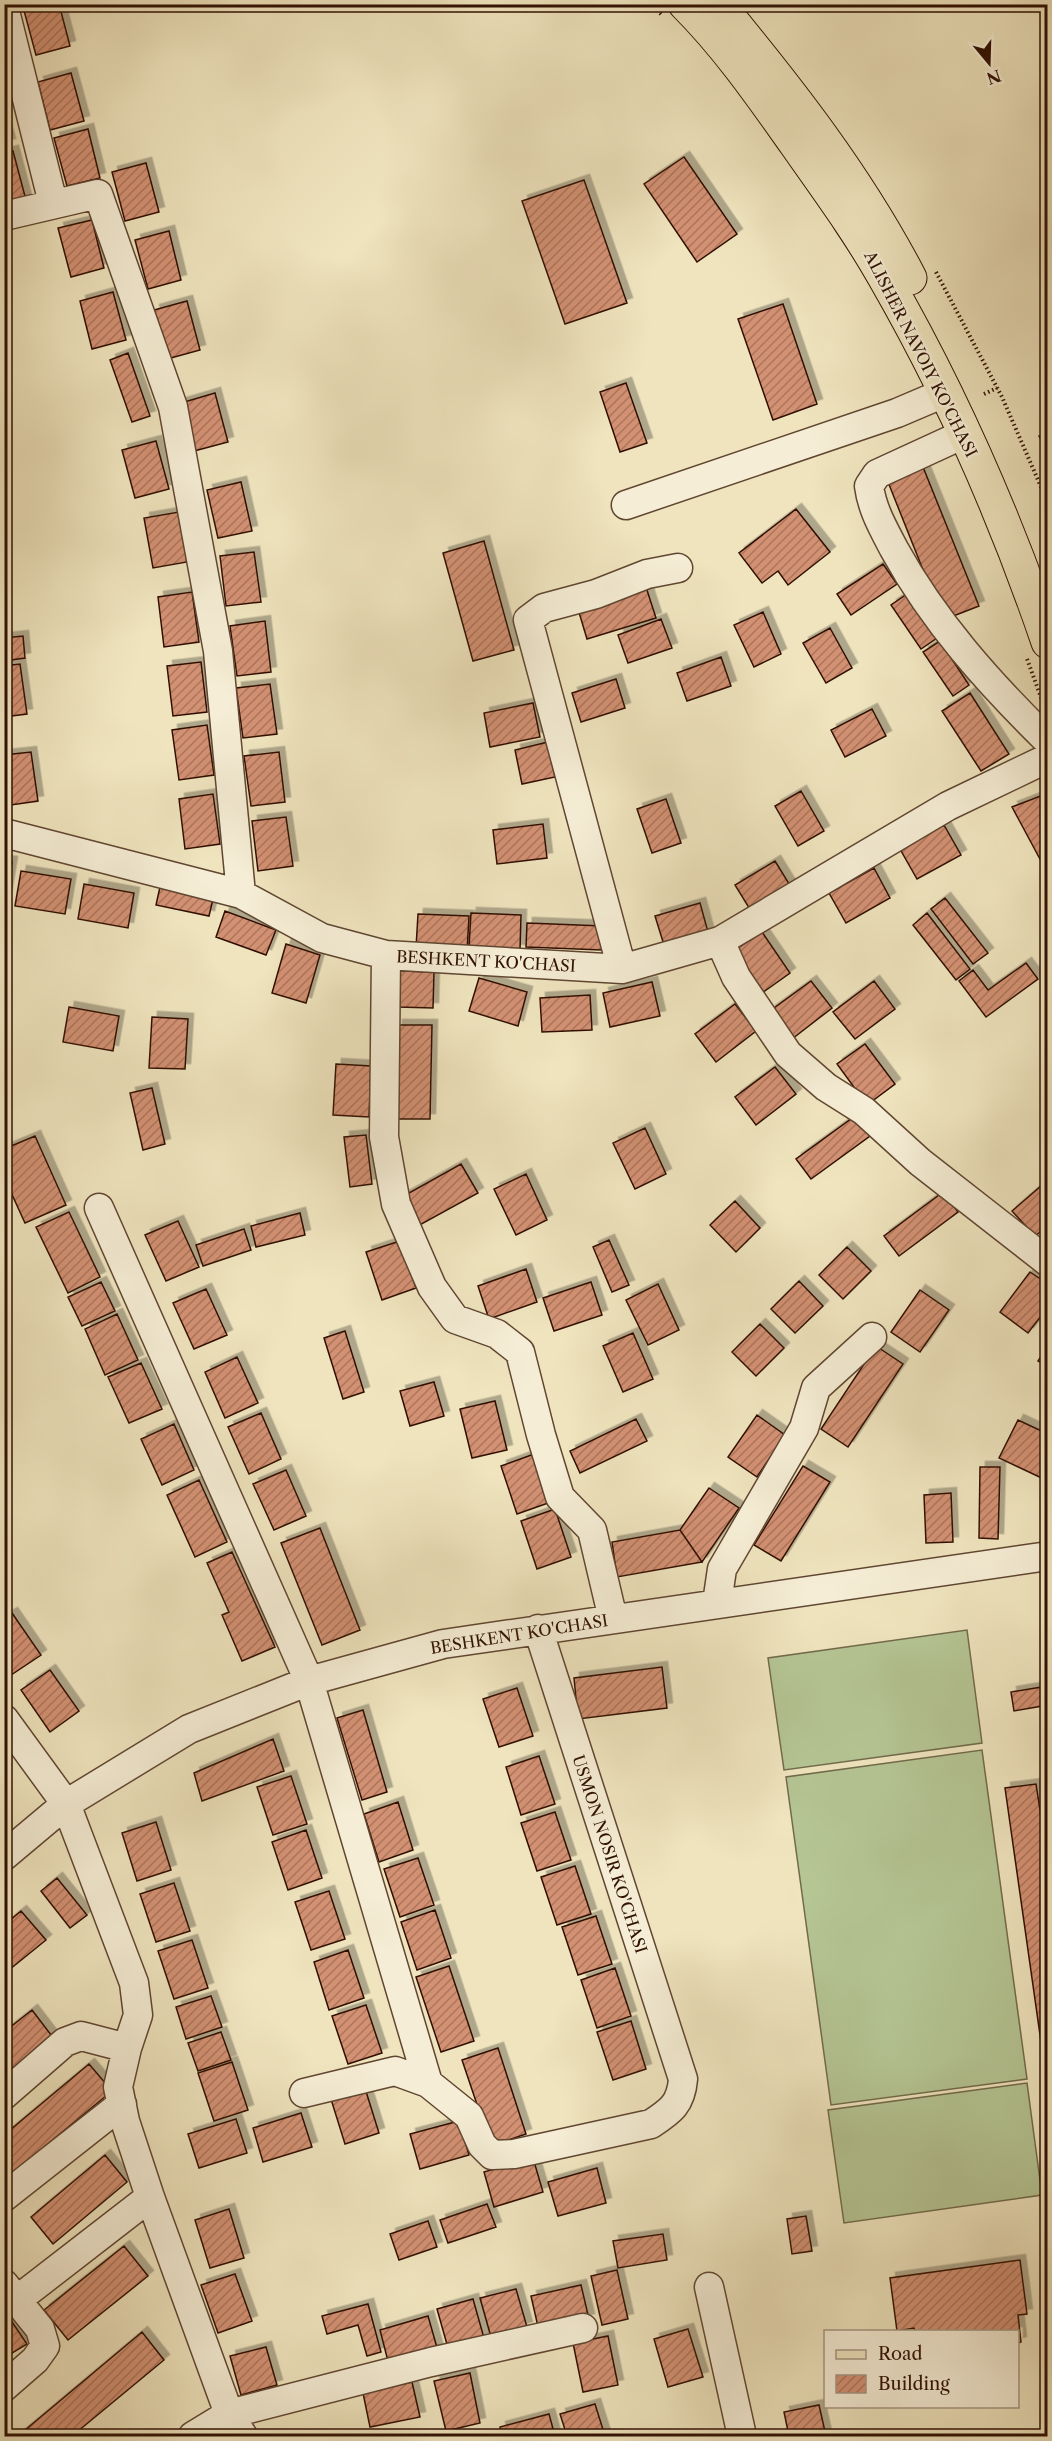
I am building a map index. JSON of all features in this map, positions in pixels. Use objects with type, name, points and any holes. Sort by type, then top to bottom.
[{"type":"main road","name":"ALISHER NAVOIY KO'CHASI","points":[[718,4],[772,69],[835,153],[869,230],[883,275],[944,393],[992,496],[1037,649]]},
{"type":"main road","name":"ALISHER NAVOIY KO'CHASI","points":[[676,13],[764,100],[869,230],[936,328],[1006,475],[1047,586]]},
{"type":"street","points":[[4,7],[53,203]]},
{"type":"street","points":[[4,216],[98,194],[173,407],[218,651],[241,894]]},
{"type":"street","points":[[626,505],[897,413],[944,393]]},
{"type":"street","points":[[964,434],[878,474],[869,486],[870,498],[878,519],[907,573],[950,636],[998,692],[1047,741]]},
{"type":"street","points":[[622,969],[528,620],[544,608],[596,594],[646,574],[678,568]]},
{"type":"street","name":"BESHKENT KO'CHASI","points":[[4,833],[241,894],[322,938],[386,955],[622,969],[720,941],[948,806],[1047,758]]},
{"type":"street","points":[[720,941],[736,978],[788,1054],[826,1088],[864,1111],[920,1162],[1047,1262]]},
{"type":"street","points":[[386,955],[384,1137],[396,1204],[432,1287],[454,1319],[497,1334],[520,1352],[541,1435],[560,1497],[592,1530],[613,1619]]},
{"type":"street","points":[[99,1208],[309,1681],[428,2083]]},
{"type":"street","points":[[717,1603],[722,1569],[804,1428],[816,1388],[872,1337]]},
{"type":"street","name":"BESHKENT KO'CHASI","points":[[4,1856],[66,1804],[189,1729],[309,1681],[443,1644],[1047,1556]]},
{"type":"street","name":"USMON NOSIR KO'CHASI","points":[[428,2083],[469,2116],[482,2145],[492,2155],[514,2154],[651,2124],[670,2112],[682,2095],[683,2079],[538,1629]]},
{"type":"street","points":[[4,1719],[66,1804],[134,1983],[138,2015],[118,2087],[150,2197],[236,2425]]},
{"type":"street","points":[[4,2095],[66,2042],[81,2036],[127,2048]]},
{"type":"street","points":[[304,2093],[395,2071],[428,2083]]},
{"type":"street","points":[[4,2197],[122,2104]]},
{"type":"street","points":[[4,2387],[35,2360],[45,2346],[40,2329],[11,2292],[150,2197]]},
{"type":"street","points":[[709,2287],[742,2436]]},
{"type":"street","points":[[193,2436],[236,2425],[430,2362],[583,2328]]},
{"type":"path","points":[[650,4],[676,13]]},
{"type":"path","points":[[984,394],[997,388]]},
{"type":"path","points":[[1037,649],[1044,708]]},
{"type":"green space","points":[[967,1630],[982,1743],[784,1770],[768,1658]]},
{"type":"green space","points":[[982,1750],[1027,2079],[831,2105],[786,1777]]},
{"type":"green space","points":[[1027,2083],[1042,2195],[844,2223],[828,2110]]},
{"type":"building","points":[[31,4],[59,4],[70,46],[36,55],[23,7]]},
{"type":"building","points":[[71,73],[84,121],[50,130],[38,82]]},
{"type":"building","points":[[4,122],[10,144],[4,145]]},
{"type":"building","points":[[88,129],[100,178],[67,186],[54,138]]},
{"type":"building","points":[[13,151],[26,200],[4,205],[4,153]]},
{"type":"building","points":[[684,157],[737,234],[697,262],[644,184]]},
{"type":"building","points":[[146,163],[159,212],[125,221],[112,172]]},
{"type":"building","points":[[584,180],[627,303],[565,324],[522,201]]},
{"type":"building","points":[[92,220],[104,268],[71,277],[58,228]]},
{"type":"building","points":[[169,231],[181,280],[148,289],[135,240]]},
{"type":"building","points":[[113,292],[126,340],[92,349],[80,301]]},
{"type":"building","points":[[187,301],[200,350],[167,359],[154,310]]},
{"type":"building","points":[[783,304],[817,404],[773,420],[738,319]]},
{"type":"building","points":[[128,353],[150,416],[132,422],[110,360]]},
{"type":"building","points":[[626,383],[647,443],[620,452],[600,392]]},
{"type":"building","points":[[215,393],[228,442],[194,451],[181,403]]},
{"type":"building","points":[[1048,432],[1048,454],[1039,436]]},
{"type":"building","points":[[156,441],[169,489],[135,498],[122,450]]},
{"type":"building","points":[[923,467],[979,606],[943,620],[888,482]]},
{"type":"building","points":[[241,482],[252,531],[218,538],[207,490]]},
{"type":"building","points":[[796,509],[830,552],[788,585],[778,571],[762,583],[739,553]]},
{"type":"building","points":[[179,512],[187,562],[153,568],[144,518]]},
{"type":"building","points":[[484,541],[514,650],[473,661],[443,553]]},
{"type":"building","points":[[254,552],[261,602],[226,606],[220,556]]},
{"type":"building","points":[[883,564],[897,584],[851,615],[837,594]]},
{"type":"building","points":[[646,587],[656,618],[587,639],[578,609]]},
{"type":"building","points":[[192,592],[199,642],[164,647],[158,597]]},
{"type":"building","points":[[907,594],[937,638],[921,649],[891,605]]},
{"type":"building","points":[[763,612],[781,654],[754,667],[734,625]]},
{"type":"building","points":[[661,619],[672,648],[628,663],[618,635]]},
{"type":"building","points":[[265,621],[271,672],[237,676],[230,626]]},
{"type":"building","points":[[830,628],[852,668],[826,683],[803,643]]},
{"type":"building","points":[[23,636],[25,658],[4,661],[4,638]]},
{"type":"building","points":[[940,641],[969,685],[953,696],[923,652]]},
{"type":"building","points":[[721,657],[731,686],[687,701],[677,673]]},
{"type":"building","points":[[201,662],[207,712],[173,716],[167,666]]},
{"type":"building","points":[[20,664],[27,714],[4,717],[4,666]]},
{"type":"building","points":[[616,679],[625,708],[581,722],[572,693]]},
{"type":"building","points":[[270,684],[277,734],[243,738],[236,688]]},
{"type":"building","points":[[970,693],[1009,754],[981,771],[942,711]]},
{"type":"building","points":[[533,703],[540,737],[490,747],[484,713]]},
{"type":"building","points":[[872,709],[886,736],[845,757],[831,730]]},
{"type":"building","points":[[207,725],[214,775],[179,780],[172,730]]},
{"type":"building","points":[[548,742],[555,777],[522,784],[515,750]]},
{"type":"building","points":[[31,752],[38,801],[4,806],[4,755]]},
{"type":"building","points":[[279,752],[285,802],[251,806],[244,756]]},
{"type":"building","points":[[801,791],[824,831],[798,846],[775,806]]},
{"type":"building","points":[[213,794],[220,844],[185,849],[179,799]]},
{"type":"building","points":[[1043,795],[1048,797],[1048,874],[1012,807]]},
{"type":"building","points":[[666,799],[681,843],[652,853],[637,809]]},
{"type":"building","points":[[286,817],[293,866],[258,871],[252,821]]},
{"type":"building","points":[[543,824],[547,858],[497,864],[493,830]]},
{"type":"building","points":[[944,825],[961,855],[917,879],[900,849]]},
{"type":"building","points":[[4,861],[12,862],[6,898],[4,898]]},
{"type":"building","points":[[775,861],[791,887],[751,911],[735,885]]},
{"type":"building","points":[[874,868],[890,898],[846,923],[829,893]]},
{"type":"building","points":[[21,871],[71,879],[65,914],[15,906]]},
{"type":"building","points":[[84,884],[134,893],[128,928],[78,919]]},
{"type":"building","points":[[160,887],[213,899],[209,916],[156,905]]},
{"type":"building","points":[[945,898],[988,953],[973,964],[931,909]]},
{"type":"building","points":[[700,903],[708,932],[664,945],[655,916]]},
{"type":"building","points":[[225,911],[276,930],[266,955],[216,937]]},
{"type":"building","points":[[471,913],[521,915],[520,950],[469,947]]},
{"type":"building","points":[[927,913],[970,969],[956,980],[913,925]]},
{"type":"building","points":[[418,914],[469,916],[467,951],[416,948]]},
{"type":"building","points":[[527,923],[603,926],[602,950],[526,947]]},
{"type":"building","points":[[762,932],[790,973],[762,993],[733,951]]},
{"type":"building","points":[[286,944],[320,955],[306,1003],[272,993]]},
{"type":"building","points":[[1026,963],[1038,979],[986,1017],[959,981],[973,970],[988,990]]},
{"type":"building","points":[[400,971],[434,972],[433,1008],[398,1007]]},
{"type":"building","points":[[479,978],[527,992],[518,1026],[469,1011]]},
{"type":"building","points":[[811,981],[832,1008],[792,1039],[770,1011]]},
{"type":"building","points":[[874,981],[895,1009],[855,1039],[833,1012]]},
{"type":"building","points":[[652,982],[660,1016],[610,1027],[603,993]]},
{"type":"building","points":[[590,995],[592,1030],[542,1032],[540,998]]},
{"type":"building","points":[[735,1004],[756,1031],[716,1062],[695,1034]]},
{"type":"building","points":[[69,1007],[119,1016],[113,1051],[63,1042]]},
{"type":"building","points":[[152,1017],[188,1019],[185,1069],[149,1068]]},
{"type":"building","points":[[397,1025],[432,1025],[430,1119],[395,1119]]},
{"type":"building","points":[[865,1044],[895,1084],[867,1105],[837,1064]]},
{"type":"building","points":[[336,1064],[371,1066],[369,1117],[333,1115]]},
{"type":"building","points":[[775,1067],[796,1094],[756,1125],[735,1097]]},
{"type":"building","points":[[152,1088],[165,1144],[143,1150],[130,1093]]},
{"type":"building","points":[[855,1116],[870,1136],[811,1179],[796,1159]]},
{"type":"building","points":[[645,1128],[666,1174],[635,1189],[613,1143]]},
{"type":"building","points":[[366,1135],[372,1184],[350,1187],[344,1137]]},
{"type":"building","points":[[35,1136],[66,1205],[25,1223],[4,1177],[4,1149]]},
{"type":"building","points":[[461,1164],[478,1193],[416,1227],[400,1198]]},
{"type":"building","points":[[526,1174],[547,1220],[516,1235],[494,1189]]},
{"type":"building","points":[[1048,1180],[1048,1226],[1035,1236],[1012,1211]]},
{"type":"building","points":[[943,1192],[958,1212],[899,1256],[884,1236]]},
{"type":"building","points":[[735,1201],[760,1228],[736,1252],[710,1225]]},
{"type":"building","points":[[69,1212],[100,1277],[68,1293],[36,1227]]},
{"type":"building","points":[[300,1213],[305,1235],[256,1247],[251,1226]]},
{"type":"building","points":[[178,1221],[199,1267],[166,1281],[145,1235]]},
{"type":"building","points":[[244,1229],[251,1250],[203,1266],[196,1245]]},
{"type":"building","points":[[609,1240],[629,1285],[612,1292],[593,1247]]},
{"type":"building","points":[[400,1241],[416,1288],[382,1300],[366,1252]]},
{"type":"building","points":[[847,1247],[871,1271],[843,1299],[819,1275]]},
{"type":"building","points":[[526,1269],[537,1302],[489,1319],[478,1286]]},
{"type":"building","points":[[1030,1272],[1048,1284],[1048,1307],[1028,1333],[1000,1312]]},
{"type":"building","points":[[799,1281],[823,1306],[795,1333],[771,1309]]},
{"type":"building","points":[[101,1282],[115,1311],[82,1326],[68,1297]]},
{"type":"building","points":[[591,1282],[602,1315],[554,1331],[543,1298]]},
{"type":"building","points":[[658,1284],[679,1330],[648,1345],[626,1300]]},
{"type":"building","points":[[206,1289],[227,1335],[194,1349],[173,1303]]},
{"type":"building","points":[[920,1290],[949,1310],[920,1352],[891,1332]]},
{"type":"building","points":[[117,1314],[138,1360],[105,1375],[85,1329]]},
{"type":"building","points":[[760,1324],[784,1348],[756,1376],[732,1352]]},
{"type":"building","points":[[345,1331],[364,1392],[343,1399],[324,1338]]},
{"type":"building","points":[[633,1333],[653,1379],[623,1392],[603,1346]]},
{"type":"building","points":[[876,1346],[903,1364],[848,1447],[821,1429]]},
{"type":"building","points":[[1048,1346],[1048,1366],[1038,1361]]},
{"type":"building","points":[[237,1357],[258,1403],[225,1418],[205,1372]]},
{"type":"building","points":[[141,1363],[162,1409],[129,1423],[108,1377]]},
{"type":"building","points":[[434,1382],[444,1416],[410,1426],[400,1391]]},
{"type":"building","points":[[495,1401],[507,1450],[472,1458],[460,1409]]},
{"type":"building","points":[[261,1413],[281,1459],[249,1474],[228,1427]]},
{"type":"building","points":[[757,1415],[785,1435],[757,1477],[728,1457]]},
{"type":"building","points":[[636,1419],[647,1441],[580,1473],[570,1451]]},
{"type":"building","points":[[1018,1420],[1048,1434],[1048,1481],[999,1458]]},
{"type":"building","points":[[174,1424],[194,1470],[162,1485],[141,1439]]},
{"type":"building","points":[[534,1454],[551,1502],[517,1514],[501,1466]]},
{"type":"building","points":[[803,1466],[830,1482],[781,1561],[754,1545]]},
{"type":"building","points":[[980,1467],[1000,1467],[998,1539],[979,1538]]},
{"type":"building","points":[[286,1470],[306,1516],[274,1530],[253,1484]]},
{"type":"building","points":[[199,1480],[227,1542],[195,1557],[167,1495]]},
{"type":"building","points":[[709,1488],[739,1508],[702,1562],[680,1530]]},
{"type":"building","points":[[951,1493],[953,1542],[926,1543],[924,1495]]},
{"type":"building","points":[[555,1509],[571,1557],[537,1569],[521,1521]]},
{"type":"building","points":[[320,1528],[360,1630],[322,1645],[281,1543]]},
{"type":"building","points":[[680,1530],[702,1562],[617,1577],[612,1542]]},
{"type":"building","points":[[232,1552],[275,1647],[242,1661],[222,1615],[229,1612],[207,1563]]},
{"type":"building","points":[[12,1613],[41,1655],[11,1675],[4,1665],[4,1618]]},
{"type":"building","points":[[662,1667],[667,1708],[578,1719],[574,1678]]},
{"type":"building","points":[[50,1670],[79,1711],[50,1732],[21,1690]]},
{"type":"building","points":[[1048,1686],[1048,1705],[1014,1711],[1011,1692]]},
{"type":"building","points":[[517,1688],[533,1736],[499,1747],[483,1699]]},
{"type":"building","points":[[363,1710],[387,1792],[362,1800],[337,1718]]},
{"type":"building","points":[[273,1739],[284,1771],[202,1801],[194,1773]]},
{"type":"building","points":[[539,1756],[555,1804],[521,1815],[506,1767]]},
{"type":"building","points":[[291,1776],[307,1824],[273,1835],[257,1787]]},
{"type":"building","points":[[1036,1784],[1048,1862],[1048,2055],[1043,2056],[1005,1788]]},
{"type":"building","points":[[398,1802],[413,1850],[379,1862],[364,1814]]},
{"type":"building","points":[[555,1812],[571,1860],[537,1871],[521,1823]]},
{"type":"building","points":[[156,1822],[171,1870],[137,1881],[122,1833]]},
{"type":"building","points":[[306,1830],[322,1878],[288,1890],[272,1842]]},
{"type":"building","points":[[418,1858],[434,1905],[400,1917],[384,1869]]},
{"type":"building","points":[[575,1866],[591,1914],[557,1925],[541,1877]]},
{"type":"building","points":[[57,1878],[87,1915],[70,1928],[41,1891]]},
{"type":"building","points":[[174,1883],[190,1931],[156,1942],[140,1894]]},
{"type":"building","points":[[329,1891],[345,1939],[311,1950],[295,1902]]},
{"type":"building","points":[[435,1910],[451,1958],[417,1970],[401,1922]]},
{"type":"building","points":[[21,1911],[46,1940],[4,1974],[4,1925]]},
{"type":"building","points":[[596,1916],[612,1964],[578,1975],[562,1927]]},
{"type":"building","points":[[192,1940],[208,1988],[174,1999],[158,1951]]},
{"type":"building","points":[[348,1950],[364,1998],[329,2010],[314,1962]]},
{"type":"building","points":[[449,1966],[474,2041],[441,2052],[416,1977]]},
{"type":"building","points":[[615,1968],[631,2016],[597,2028],[581,1980]]},
{"type":"building","points":[[211,1996],[222,2027],[186,2039],[176,2007]]},
{"type":"building","points":[[366,2005],[382,2053],[348,2064],[332,2016]]},
{"type":"building","points":[[32,2010],[55,2040],[4,2080],[4,2032]]},
{"type":"building","points":[[631,2021],[646,2069],[613,2080],[597,2032]]},
{"type":"building","points":[[221,2032],[231,2060],[198,2071],[188,2043]]},
{"type":"building","points":[[498,2048],[526,2134],[491,2146],[462,2060]]},
{"type":"building","points":[[232,2062],[248,2110],[214,2121],[198,2073]]},
{"type":"building","points":[[89,2064],[112,2091],[4,2180],[4,2135]]},
{"type":"building","points":[[364,2085],[379,2133],[345,2144],[330,2096]]},
{"type":"building","points":[[301,2113],[312,2147],[263,2162],[253,2128]]},
{"type":"building","points":[[236,2119],[247,2153],[199,2168],[188,2134]]},
{"type":"building","points":[[459,2121],[469,2155],[420,2169],[410,2134]]},
{"type":"building","points":[[105,2155],[127,2182],[53,2244],[31,2217]]},
{"type":"building","points":[[533,2158],[543,2192],[494,2207],[484,2172]]},
{"type":"building","points":[[597,2168],[606,2203],[558,2216],[548,2182]]},
{"type":"building","points":[[487,2204],[496,2227],[448,2243],[440,2220]]},
{"type":"building","points":[[229,2209],[244,2258],[210,2268],[195,2220]]},
{"type":"building","points":[[806,2216],[812,2251],[792,2254],[787,2219]]},
{"type":"building","points":[[428,2221],[437,2247],[399,2260],[390,2234]]},
{"type":"building","points":[[663,2234],[667,2260],[618,2268],[613,2241]]},
{"type":"building","points":[[124,2246],[148,2276],[68,2340],[44,2310]]},
{"type":"building","points":[[1020,2260],[1027,2314],[1018,2315],[1021,2342],[1019,2343],[1019,2330],[914,2330],[914,2328],[897,2330],[890,2278]]},
{"type":"building","points":[[617,2270],[628,2319],[602,2325],[591,2276]]},
{"type":"building","points":[[235,2274],[252,2321],[218,2333],[201,2285]]},
{"type":"building","points":[[581,2285],[589,2319],[539,2331],[531,2296]]},
{"type":"building","points":[[516,2289],[527,2327],[491,2337],[480,2298]]},
{"type":"building","points":[[473,2299],[484,2338],[448,2348],[437,2309]]},
{"type":"building","points":[[368,2304],[381,2352],[367,2356],[358,2325],[327,2334],[322,2316]]},
{"type":"building","points":[[8,2316],[27,2344],[4,2358],[4,2319]]},
{"type":"building","points":[[428,2316],[438,2351],[389,2365],[380,2330]]},
{"type":"building","points":[[688,2329],[703,2377],[668,2387],[654,2339]]},
{"type":"building","points":[[142,2332],[164,2360],[72,2436],[18,2436]]},
{"type":"building","points":[[608,2336],[618,2385],[583,2392],[573,2343]]},
{"type":"building","points":[[266,2347],[277,2385],[241,2395],[230,2356]]},
{"type":"building","points":[[470,2373],[480,2423],[446,2431],[434,2381]]},
{"type":"building","points":[[412,2382],[420,2417],[370,2427],[363,2393]]},
{"type":"building","points":[[595,2404],[605,2436],[567,2436],[560,2414]]},
{"type":"building","points":[[819,2405],[826,2436],[789,2436],[784,2412]]},
{"type":"building","points":[[549,2414],[555,2436],[502,2436],[500,2427]]}]
